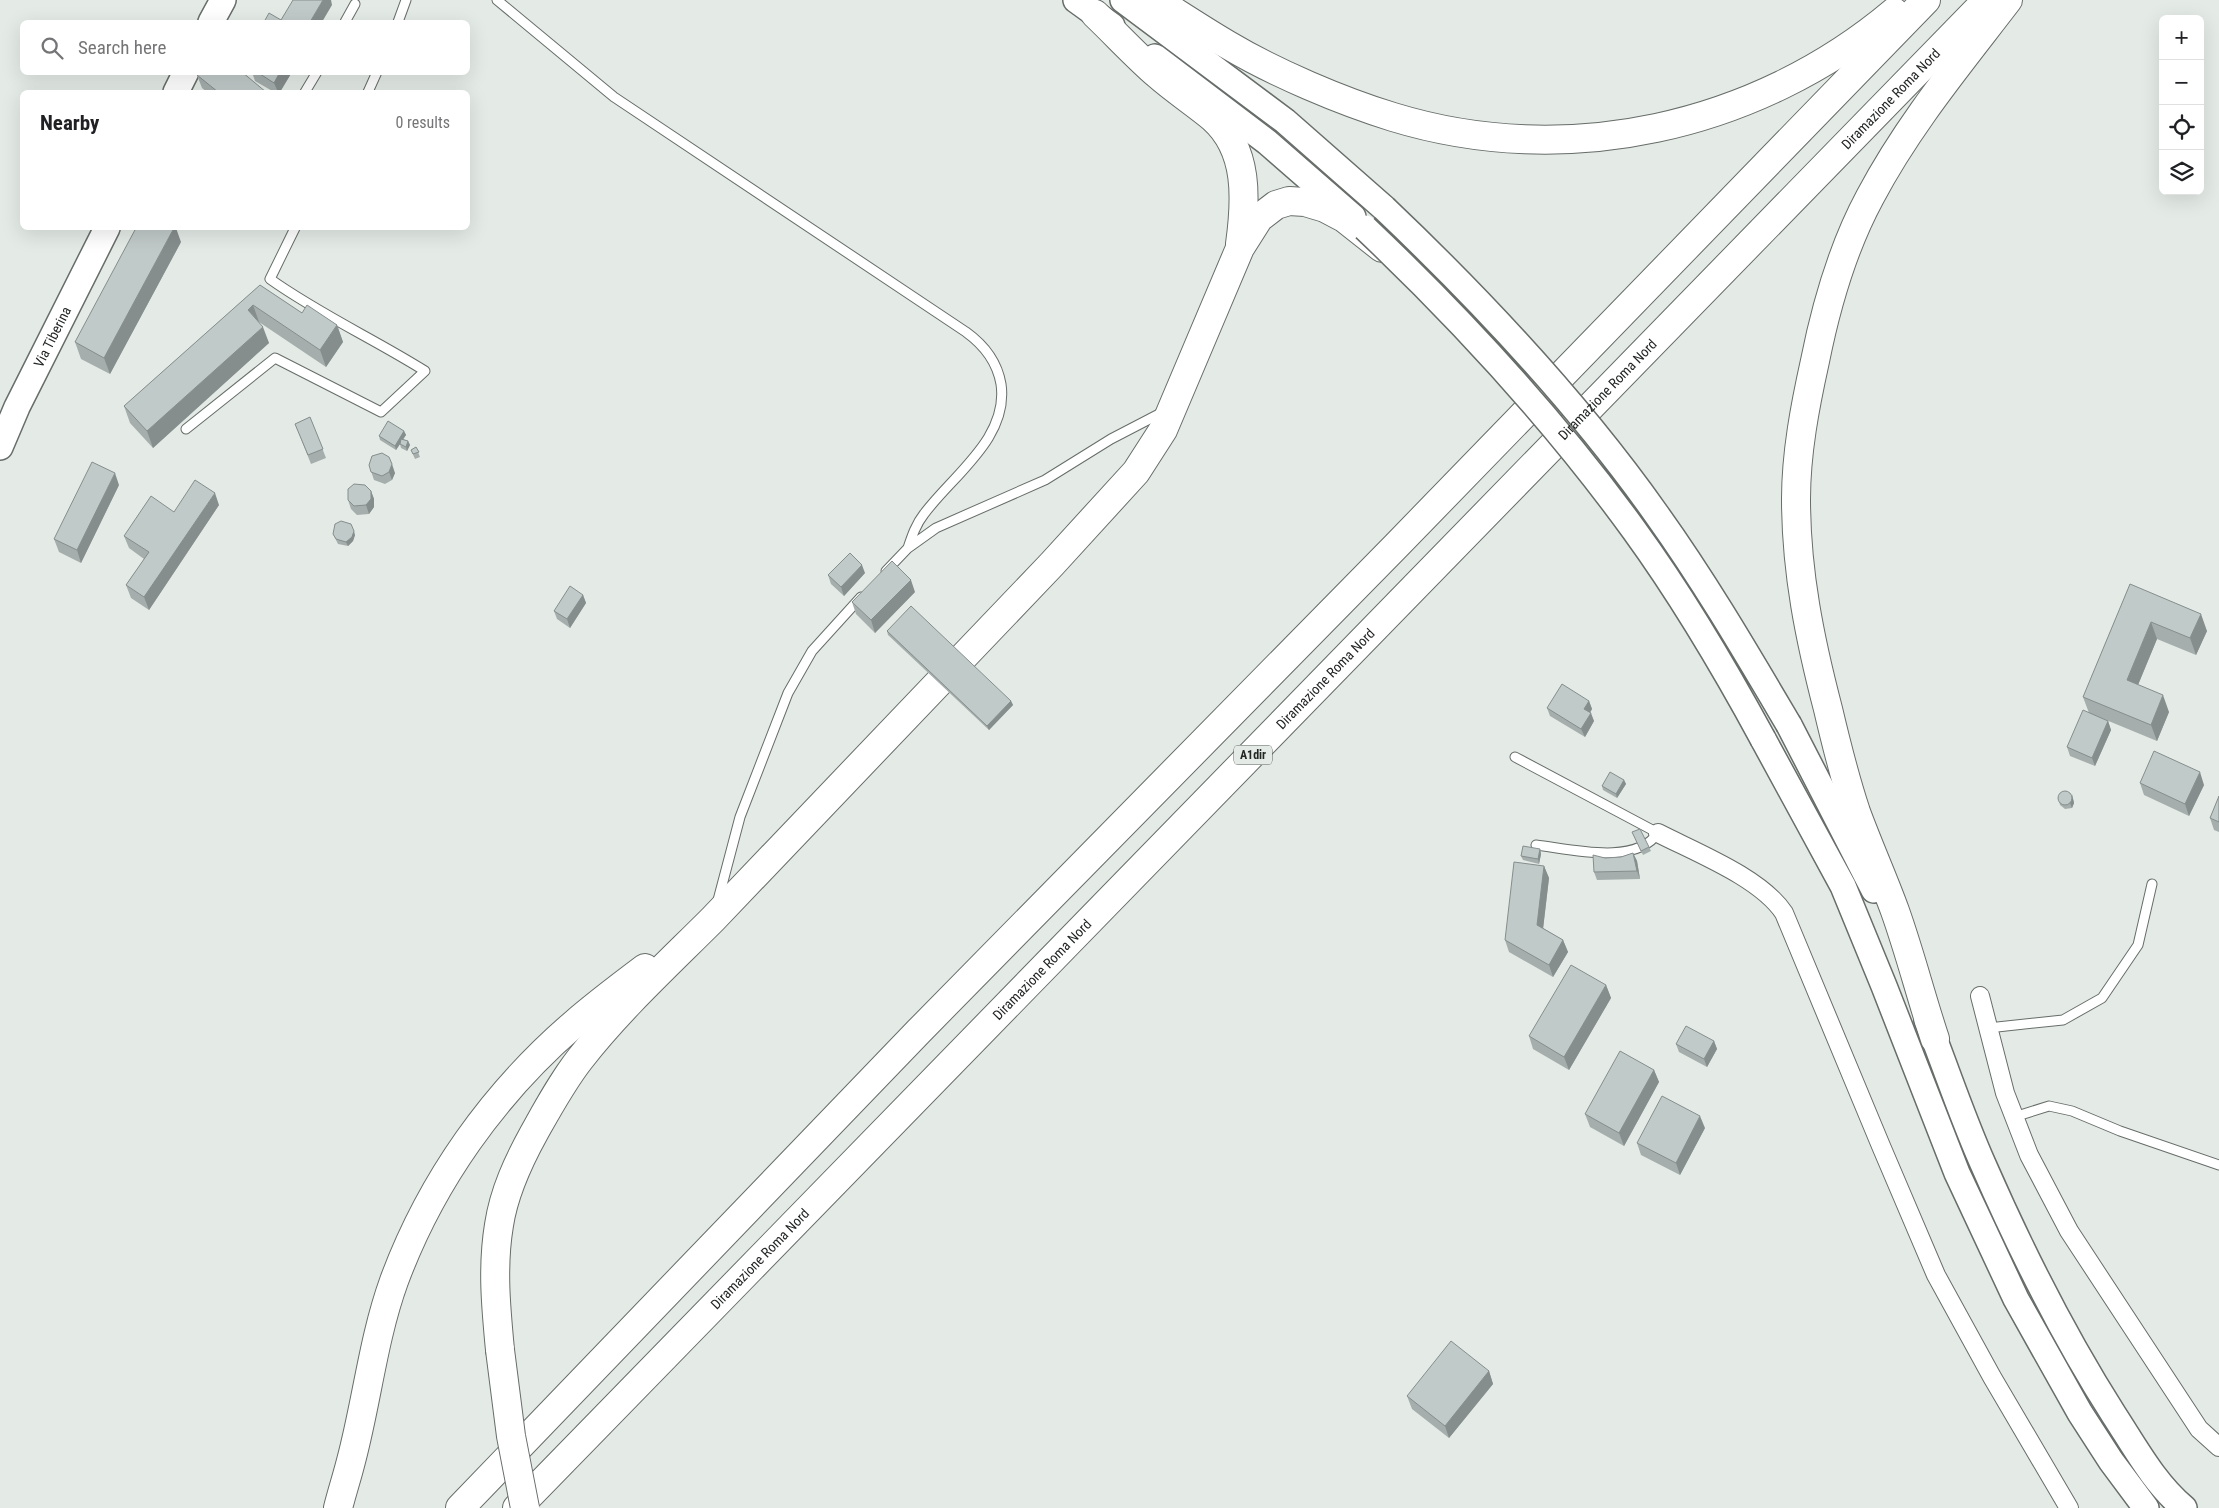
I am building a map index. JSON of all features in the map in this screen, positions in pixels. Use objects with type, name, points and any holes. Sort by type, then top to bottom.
[{"type":"highway","points":[[1156,0],[1230,46],[1306,83],[1375,111],[1454,132],[1510,139],[1560,140],[1606,138],[1637,133],[1689,121],[1741,104],[1787,84],[1834,57],[1866,35],[1908,0]]},
{"type":"highway","points":[[460,1508],[919,1031],[1396,546],[1926,0]]},
{"type":"highway","name":"Diramazione Roma Nord","points":[[517,1508],[1987,0]]},
{"type":"highway","points":[[1935,1039],[1895,913],[1855,809],[1810,639],[1801,590],[1797,542],[1798,454],[1807,394],[1820,334],[1855,228],[1895,151],[1929,102],[2008,0]]},
{"type":"highway","points":[[1085,7],[1159,76],[1212,117],[1229,137],[1237,153],[1243,183],[1244,214],[1240,248]]},
{"type":"highway","points":[[524,1508],[511,1436],[500,1350],[495,1288],[497,1241],[507,1194],[518,1165],[552,1102],[581,1058],[660,972],[1052,564],[1131,477],[1154,445],[1172,408],[1240,248],[1256,221],[1269,209],[1289,201],[1306,202],[1344,218],[1416,276]]},
{"type":"highway","points":[[338,1508],[352,1461],[377,1338],[394,1281],[428,1205],[460,1149],[507,1092],[568,1029],[646,967],[713,919]]},
{"type":"main road","points":[[212,20],[223,0]]},
{"type":"main road","points":[[1123,0],[1285,121],[1384,208],[1435,257],[1515,341],[1599,438],[1657,514],[1709,591],[1789,726],[1868,874],[1935,1039],[1982,1162],[2040,1287],[2080,1360],[2134,1446],[2157,1480],[2184,1508]]},
{"type":"main road","points":[[1085,7],[1169,67],[1260,136],[1365,228],[1416,276],[1495,360],[1572,448],[1634,530],[1685,605],[1763,739],[1843,886],[1888,994],[1956,1173],[2012,1291],[2080,1413],[2111,1461],[2146,1508]]},
{"type":"main road","points":[[177,90],[184,75]]},
{"type":"main road","name":"Via Tiberina","points":[[0,446],[17,407],[106,230]]},
{"type":"street","points":[[1658,833],[1752,882],[1770,895],[1784,913],[1862,1103],[1936,1275],[1992,1378],[2069,1508]]},
{"type":"street","points":[[1980,996],[2005,1093],[2029,1155],[2068,1231],[2199,1429],[2219,1447]]},
{"type":"lane","points":[[345,0],[356,2],[346,20]]},
{"type":"lane","points":[[399,20],[406,0]]},
{"type":"lane","points":[[497,0],[614,97],[966,332],[985,348],[998,369],[1001,382],[1002,400],[999,416],[986,440],[967,466],[925,513],[917,526],[908,548]]},
{"type":"lane","points":[[306,90],[315,75]]},
{"type":"lane","points":[[369,90],[376,75]]},
{"type":"lane","points":[[186,429],[275,358],[382,412],[425,371],[380,343],[304,303],[270,279],[294,230]]},
{"type":"lane","points":[[882,575],[908,548],[926,534],[1046,480],[1111,439],[1172,408]]},
{"type":"lane","points":[[713,919],[740,817],[788,692],[812,651],[869,589]]},
{"type":"lane","points":[[1515,757],[1658,833],[1653,841],[1643,847],[1620,852],[1608,853],[1536,845]]},
{"type":"lane","points":[[1988,1028],[2063,1020],[2102,998],[2138,945],[2152,884]]},
{"type":"lane","points":[[2014,1117],[2049,1106],[2072,1111],[2120,1131],[2219,1165]]},
{"type":"building","points":[[293,0],[323,0],[311,20],[281,20]]},
{"type":"building","points":[[269,13],[281,20],[265,20]]},
{"type":"building","points":[[197,75],[246,75],[264,90],[216,90]]},
{"type":"building","points":[[262,75],[278,75],[274,83]]},
{"type":"building","points":[[135,230],[173,230],[104,358],[75,342]]},
{"type":"building","points":[[260,285],[302,313],[307,305],[337,325],[320,350],[253,305],[248,310],[263,327],[147,431],[124,406]]},
{"type":"building","points":[[310,417],[323,449],[308,455],[295,424]]},
{"type":"building","points":[[388,421],[404,431],[395,446],[379,436]]},
{"type":"building","points":[[401,439],[408,441],[406,447],[400,444]]},
{"type":"building","points":[[416,447],[419,452],[413,454],[411,450]]},
{"type":"building","points":[[382,453],[389,457],[392,464],[389,472],[382,476],[371,472],[369,465],[372,456]]},
{"type":"building","points":[[92,462],[115,473],[77,550],[54,539]]},
{"type":"building","points":[[195,480],[215,493],[144,597],[126,585],[149,552],[124,536],[151,496],[174,512]]},
{"type":"building","points":[[354,484],[365,485],[371,491],[371,499],[366,505],[354,506],[348,500],[348,489]]},
{"type":"building","points":[[341,521],[351,524],[354,531],[352,537],[346,542],[336,539],[333,534],[335,524]]},
{"type":"building","points":[[850,553],[862,565],[841,587],[828,575]]},
{"type":"building","points":[[892,561],[911,580],[871,620],[852,602]]},
{"type":"building","points":[[2130,584],[2201,614],[2190,638],[2151,622],[2127,680],[2163,695],[2151,725],[2083,697]]},
{"type":"building","points":[[570,586],[583,595],[567,619],[554,611]]},
{"type":"building","points":[[911,606],[1011,701],[987,726],[887,631]]},
{"type":"building","points":[[1562,684],[1589,701],[1584,709],[1591,713],[1581,729],[1547,708]]},
{"type":"building","points":[[2083,710],[2108,721],[2092,758],[2067,747]]},
{"type":"building","points":[[2154,751],[2200,772],[2185,804],[2140,783]]},
{"type":"building","points":[[1610,772],[1624,780],[1616,794],[1602,786]]},
{"type":"building","points":[[2065,791],[2070,793],[2072,798],[2070,803],[2065,805],[2060,803],[2058,798],[2060,793]]},
{"type":"building","points":[[2219,796],[2219,822],[2210,818]]},
{"type":"building","points":[[1640,829],[1649,847],[1641,851],[1632,832]]},
{"type":"building","points":[[1523,846],[1540,849],[1538,859],[1521,856]]},
{"type":"building","points":[[1633,853],[1637,871],[1594,872],[1593,855],[1605,858],[1621,857]]},
{"type":"building","points":[[1514,862],[1544,866],[1537,925],[1563,940],[1549,965],[1505,940]]},
{"type":"building","points":[[1571,965],[1606,985],[1564,1057],[1529,1036]]},
{"type":"building","points":[[1686,1026],[1714,1041],[1704,1059],[1676,1044]]},
{"type":"building","points":[[1620,1051],[1654,1070],[1619,1133],[1585,1114]]},
{"type":"building","points":[[1662,1096],[1700,1116],[1676,1163],[1637,1143]]},
{"type":"building","points":[[1451,1341],[1489,1371],[1445,1426],[1407,1396]]}]
